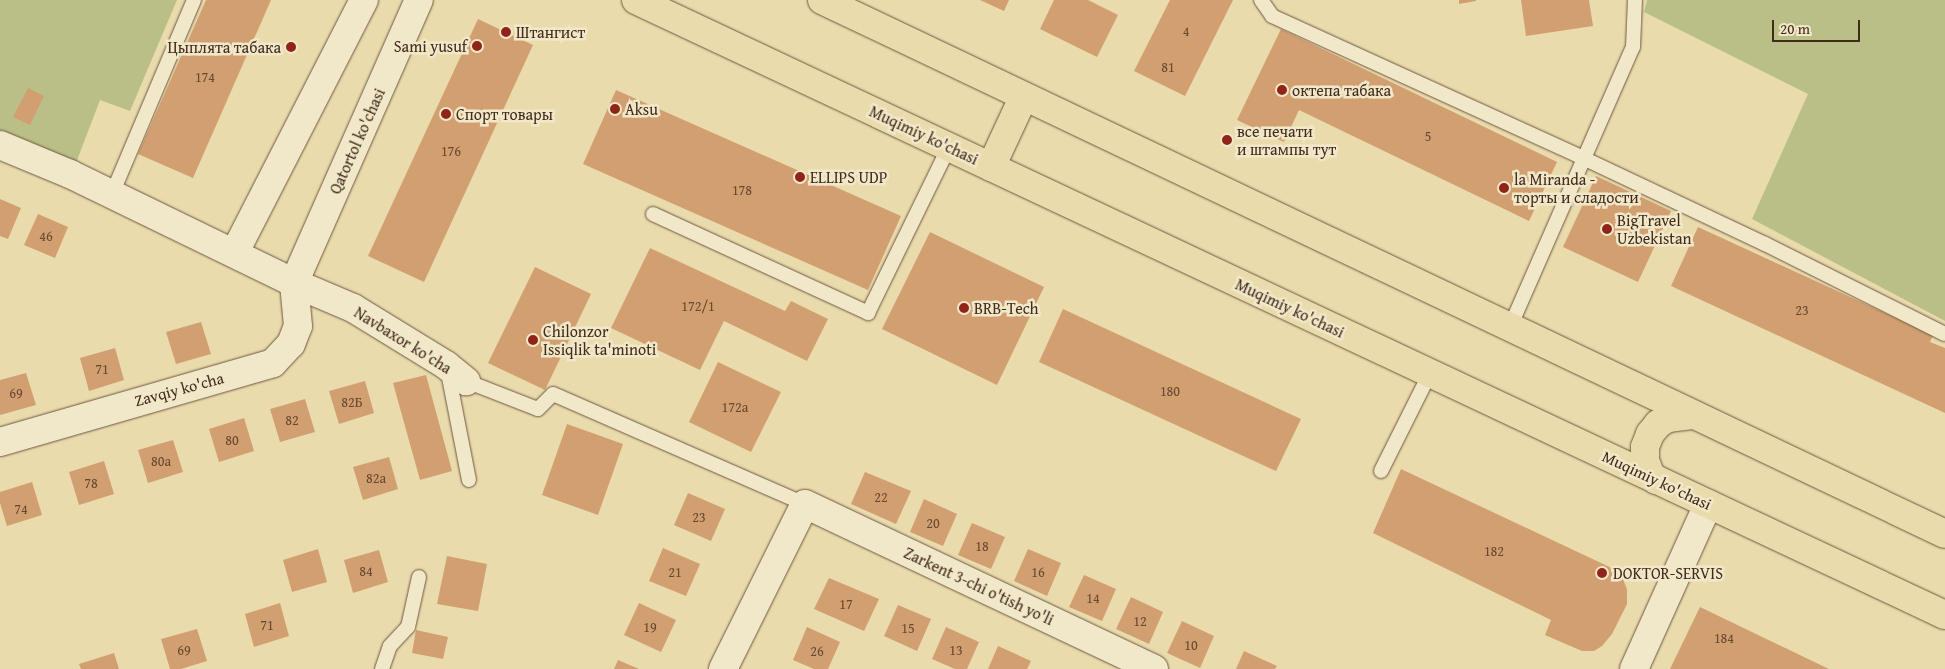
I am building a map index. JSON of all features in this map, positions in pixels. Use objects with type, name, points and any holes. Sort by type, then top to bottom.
[{"type":"main road","name":"Muqimiy ko'chasi","points":[[636,0],[1945,615]]},
{"type":"main road","points":[[822,0],[1945,534]]},
{"type":"main road","points":[[991,167],[1024,96]]},
{"type":"main road","points":[[1656,480],[1650,474],[1645,460],[1645,446],[1650,434],[1658,424],[1668,418],[1694,415]]},
{"type":"street","points":[[235,252],[364,0]]},
{"type":"street","name":"Qatortol ko'chasi","points":[[294,283],[419,0]]},
{"type":"street","name":"Navbaxor ko'cha","points":[[0,145],[112,194],[235,252],[294,283],[353,308],[456,373]]},
{"type":"street","name":"Zavqiy ko'cha","points":[[0,442],[273,364],[291,344],[298,326],[294,283]]},
{"type":"street","points":[[723,669],[804,504]]},
{"type":"street","name":"Zarkent 3-chi o'tish yo'li","points":[[804,504],[1154,669]]},
{"type":"street","points":[[1634,669],[1708,504]]},
{"type":"lane","points":[[112,194],[194,0]]},
{"type":"lane","points":[[1261,0],[1272,16],[1583,158],[1765,244],[1945,334]]},
{"type":"lane","points":[[1510,327],[1633,47],[1635,0]]},
{"type":"lane","points":[[653,214],[868,313],[949,147]]},
{"type":"lane","points":[[456,373],[469,480]]},
{"type":"lane","name":"Navbaxor ko'cha","points":[[456,373],[538,409],[553,394],[804,504]]},
{"type":"lane","points":[[1381,471],[1430,373]]},
{"type":"lane","points":[[382,669],[390,646],[408,627],[419,577]]},
{"type":"green space","points":[[0,0],[177,0],[130,111],[100,100],[76,163],[0,134]]},
{"type":"green space","points":[[1647,0],[1945,0],[1945,321],[1752,219],[1808,94],[1644,12]]},
{"type":"building","points":[[206,0],[271,0],[193,178],[138,154]]},
{"type":"building","points":[[980,0],[1009,0],[1004,11]]},
{"type":"building","points":[[1054,0],[1088,0],[1118,15],[1097,57],[1040,29]]},
{"type":"building","points":[[1170,0],[1233,0],[1185,96],[1134,71]]},
{"type":"building","points":[[1459,0],[1476,0],[1476,1],[1459,4]]},
{"type":"building","points":[[1521,0],[1589,0],[1593,26],[1526,36]]},
{"type":"building","points":[[478,19],[533,45],[424,282],[368,256]]},
{"type":"building","points":[[1281,29],[1557,162],[1529,221],[1299,110],[1284,142],[1237,120]]},
{"type":"building","points":[[28,88],[44,96],[30,125],[13,117]]},
{"type":"building","points":[[616,90],[901,216],[868,290],[583,164]]},
{"type":"building","points":[[1596,176],[1671,211],[1638,282],[1563,247]]},
{"type":"building","points":[[0,199],[21,208],[8,239],[0,236]]},
{"type":"building","points":[[38,214],[68,227],[55,258],[24,245]]},
{"type":"building","points":[[1698,227],[1933,335],[1930,342],[1945,348],[1945,413],[1671,286]]},
{"type":"building","name":"BRB-Tech","points":[[930,232],[1044,287],[997,385],[882,329]]},
{"type":"building","points":[[650,248],[785,311],[791,301],[828,319],[807,361],[724,321],[700,370],[611,328]]},
{"type":"building","points":[[535,267],[591,294],[545,390],[488,363]]},
{"type":"building","points":[[1063,309],[1301,419],[1276,471],[1039,362]]},
{"type":"building","points":[[201,322],[211,354],[176,364],[166,332]]},
{"type":"building","points":[[115,348],[124,380],[89,391],[80,358]]},
{"type":"building","points":[[718,362],[781,392],[751,452],[689,422]]},
{"type":"building","points":[[26,373],[36,405],[0,415],[0,380]]},
{"type":"building","points":[[426,375],[452,471],[420,480],[393,383]]},
{"type":"building","points":[[365,381],[374,413],[339,424],[329,391]]},
{"type":"building","points":[[305,399],[315,432],[280,442],[270,409]]},
{"type":"building","points":[[244,418],[254,451],[219,462],[209,429]]},
{"type":"building","points":[[567,424],[623,444],[598,515],[542,495]]},
{"type":"building","points":[[173,440],[183,472],[148,483],[138,450]]},
{"type":"building","points":[[389,457],[398,489],[363,500],[353,467]]},
{"type":"building","points":[[104,461],[114,494],[79,505],[69,472]]},
{"type":"building","points":[[1401,469],[1616,570],[1622,577],[1627,589],[1627,604],[1612,634],[1602,646],[1594,651],[1582,651],[1545,635],[1551,620],[1373,533]]},
{"type":"building","points":[[865,472],[911,491],[896,524],[851,504]]},
{"type":"building","points":[[32,482],[42,515],[7,526],[0,503],[0,492]]},
{"type":"building","points":[[688,493],[725,509],[711,541],[674,525]]},
{"type":"building","points":[[924,499],[957,514],[943,546],[910,532]]},
{"type":"building","points":[[972,523],[1005,537],[991,569],[958,555]]},
{"type":"building","points":[[663,548],[700,564],[686,596],[649,581]]},
{"type":"building","points":[[318,549],[327,582],[292,592],[283,560]]},
{"type":"building","points":[[1028,549],[1061,563],[1047,596],[1014,581]]},
{"type":"building","points":[[379,550],[388,582],[353,593],[344,560]]},
{"type":"building","points":[[447,556],[487,564],[478,611],[437,604]]},
{"type":"building","points":[[1084,575],[1116,589],[1102,621],[1069,607]]},
{"type":"building","points":[[829,578],[879,599],[864,631],[814,609]]},
{"type":"building","points":[[1131,597],[1163,612],[1149,644],[1116,629]]},
{"type":"building","points":[[280,603],[289,636],[254,647],[245,614]]},
{"type":"building","points":[[639,603],[676,620],[661,652],[624,635]]},
{"type":"building","points":[[898,605],[931,619],[917,651],[884,636]]},
{"type":"building","points":[[1700,607],[1829,669],[1670,669]]},
{"type":"building","points":[[1182,621],[1214,636],[1200,668],[1167,653]]},
{"type":"building","points":[[807,627],[840,642],[828,669],[814,669],[793,660]]},
{"type":"building","points":[[946,627],[979,642],[967,669],[955,669],[932,659]]},
{"type":"building","points":[[197,629],[207,661],[181,669],[170,669],[161,639]]},
{"type":"building","points":[[416,630],[448,637],[443,659],[412,653]]},
{"type":"building","points":[[998,646],[1031,661],[1027,669],[988,669]]},
{"type":"building","points":[[1244,651],[1277,666],[1275,669],[1236,669]]},
{"type":"building","points":[[114,653],[119,669],[81,669],[79,664]]},
{"type":"building","points":[[618,660],[639,669],[614,669]]},
{"type":"place","name":"Штангист","points":[[506,32]]},
{"type":"place","name":"Sami yusuf","points":[[477,46]]},
{"type":"place","name":"Цыплята табака","points":[[291,47]]},
{"type":"place","name":"октепа табака","points":[[1282,90]]},
{"type":"place","name":"Aksu","points":[[615,109]]},
{"type":"place","name":"Спорт товары","points":[[446,114]]},
{"type":"place","name":"все печати и штампы тут","points":[[1227,140]]},
{"type":"place","name":"ELLIPS UDP","points":[[800,177]]},
{"type":"place","name":"la Miranda - торты и сладости","points":[[1504,188]]},
{"type":"place","name":"BigTravel Uzbekistan","points":[[1607,229]]},
{"type":"place","name":"BRB-Tech","points":[[964,308]]},
{"type":"place","name":"Chilonzor Issiqlik ta'minoti","points":[[533,340]]},
{"type":"place","name":"DOKTOR-SERVIS","points":[[1602,573]]}]
